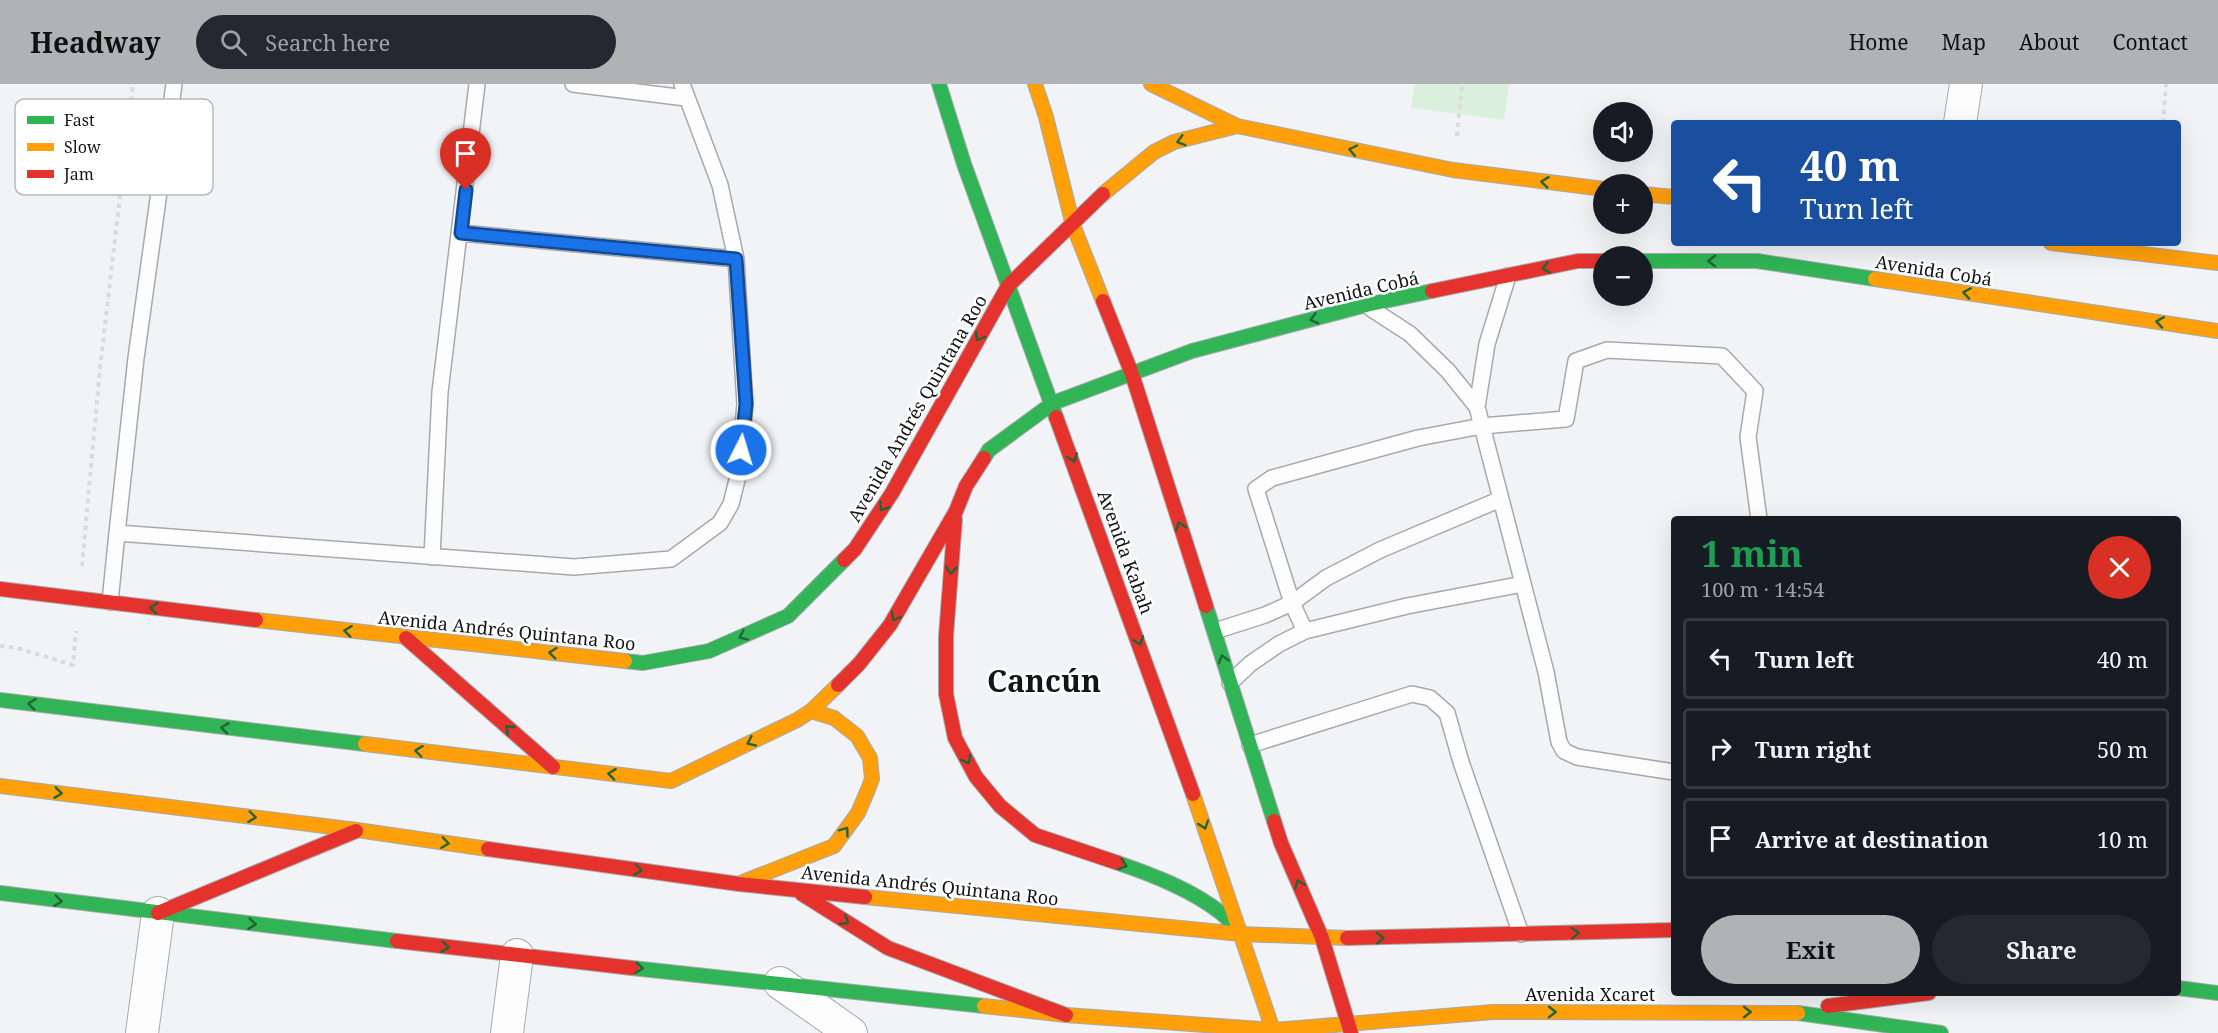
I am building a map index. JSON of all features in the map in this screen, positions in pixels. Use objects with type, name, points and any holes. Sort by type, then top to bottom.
[{"type":"main road","name":"Avenida Kabah","points":[[939,84],[964,164],[1187,775],[1274,1032]]},
{"type":"main road","points":[[1035,84],[1046,117],[1073,225],[1132,374],[1281,843],[1322,938],[1350,1028]]},
{"type":"main road","points":[[1151,84],[1237,126],[1453,170],[1593,188]]},
{"type":"main road","name":"Avenida Andrés Quintana Roo","points":[[0,589],[406,638],[643,663],[709,651],[788,616],[855,549],[892,493],[1008,286],[1111,186],[1154,152],[1174,142],[1237,126]]},
{"type":"main road","points":[[1653,195],[1671,197]]},
{"type":"main road","points":[[1653,197],[1671,207]]},
{"type":"main road","points":[[2076,246],[2218,263]]},
{"type":"main road","points":[[1737,249],[1756,261]]},
{"type":"main road","name":"Avenida Cobá","points":[[1132,374],[1192,351],[1366,305],[1578,261],[1593,261]]},
{"type":"main road","name":"Avenida Cobá","points":[[1653,261],[1756,261],[2218,331]]},
{"type":"main road","points":[[0,700],[670,781],[797,720],[811,711],[859,664],[890,625],[956,511],[966,486],[989,450],[1053,403],[1132,374]]},
{"type":"main road","points":[[956,511],[946,636],[946,694],[955,738],[976,777],[1000,806],[1035,835],[1144,872],[1196,897],[1222,914],[1241,934]]},
{"type":"main road","points":[[406,638],[553,767]]},
{"type":"main road","points":[[739,884],[834,846],[858,813],[867,792],[872,779],[870,758],[856,736],[834,718],[811,711]]},
{"type":"main road","name":"Avenida Andrés Quintana Roo","points":[[0,786],[357,830],[739,884],[1241,934],[1322,938]]},
{"type":"main road","points":[[158,913],[357,830]]},
{"type":"main road","points":[[795,890],[888,948],[1069,1024]]},
{"type":"main road","points":[[0,893],[517,955],[780,983],[1069,1024],[1274,1032]]},
{"type":"main road","points":[[1322,938],[1367,939],[1671,930]]},
{"type":"main road","points":[[2181,988],[2218,993]]},
{"type":"main road","points":[[1788,1012],[1907,996]]},
{"type":"main road","points":[[1475,1026],[1493,1012]]},
{"type":"main road","name":"Avenida Xcaret","points":[[1274,1032],[1350,1028],[1493,1012],[1788,1012],[1941,1033]]},
{"type":"street","points":[[1960,120],[1966,84]]},
{"type":"street","points":[[142,1033],[158,913]]},
{"type":"street","points":[[507,1033],[517,955]]},
{"type":"street","points":[[780,983],[851,1033]]},
{"type":"lane","points":[[172,99],[174,84]]},
{"type":"lane","points":[[432,557],[440,392],[461,233],[477,84]]},
{"type":"lane","points":[[117,533],[574,567],[671,559],[720,523],[731,504],[739,472],[746,404],[736,259],[720,185],[684,91],[573,84]]},
{"type":"lane","points":[[110,602],[136,358],[159,195]]},
{"type":"lane","points":[[461,233],[736,259]]},
{"type":"lane","points":[[1508,276],[1487,344],[1477,407],[1546,672],[1559,742],[1564,751],[1577,757],[1671,772]]},
{"type":"lane","points":[[1366,305],[1410,334],[1448,371],[1477,407]]},
{"type":"lane","points":[[1305,631],[1292,603],[1256,489],[1272,478],[1418,438],[1482,426],[1566,420],[1576,361],[1607,350],[1722,356],[1755,391],[1748,437],[1760,516]]},
{"type":"lane","points":[[1215,631],[1265,615],[1292,603],[1326,578],[1380,550],[1501,499]]},
{"type":"lane","points":[[1230,683],[1250,664],[1279,644],[1305,631],[1407,606],[1523,584]]},
{"type":"lane","points":[[1250,745],[1412,694],[1430,698],[1447,713],[1461,762],[1521,934]]},
{"type":"path","points":[[132,99],[134,84]]},
{"type":"path","points":[[1453,170],[1462,84]]},
{"type":"path","points":[[2163,120],[2166,84]]},
{"type":"path","points":[[0,646],[17,648],[73,664],[100,368],[121,195]]},
{"type":"green space","points":[[1415,84],[1509,84],[1504,120],[1411,108]]},
{"type":"traffic: fast","points":[[939,84],[964,164],[1056,417]]},
{"type":"traffic: fast","points":[[1653,261],[1757,261],[1875,279]]},
{"type":"traffic: fast","points":[[984,458],[989,450],[1053,403],[1192,351],[1366,305],[1432,291]]},
{"type":"traffic: fast","points":[[625,661],[643,663],[709,651],[788,616],[844,560]]},
{"type":"traffic: fast","points":[[1206,606],[1274,821]]},
{"type":"traffic: fast","points":[[0,700],[365,744]]},
{"type":"traffic: fast","points":[[1118,863],[1158,878],[1198,897],[1221,913],[1241,934]]},
{"type":"traffic: fast","points":[[0,893],[397,941]]},
{"type":"traffic: fast","points":[[632,968],[984,1006]]},
{"type":"traffic: fast","points":[[2181,988],[2218,993]]},
{"type":"traffic: fast","points":[[1798,1013],[1941,1033]]},
{"type":"traffic: slow","points":[[1035,84],[1046,117],[1073,225],[1103,301]]},
{"type":"traffic: slow","points":[[1151,84],[1237,126],[1453,170],[1593,188]]},
{"type":"traffic: slow","points":[[1103,194],[1154,152],[1174,142],[1237,126]]},
{"type":"traffic: slow","points":[[1653,195],[1671,197]]},
{"type":"traffic: slow","points":[[2076,246],[2218,263]]},
{"type":"traffic: slow","points":[[1875,279],[2218,331]]},
{"type":"traffic: slow","points":[[256,620],[625,661]]},
{"type":"traffic: slow","points":[[365,744],[671,781],[797,720],[811,711],[838,685]]},
{"type":"traffic: slow","points":[[743,882],[834,846],[858,813],[867,792],[872,779],[870,758],[857,736],[834,718],[811,711]]},
{"type":"traffic: slow","points":[[0,786],[357,830],[488,849]]},
{"type":"traffic: slow","points":[[1193,794],[1274,1033]]},
{"type":"traffic: slow","points":[[865,897],[1241,934],[1347,938]]},
{"type":"traffic: slow","points":[[984,1006],[1066,1015],[1274,1030]]},
{"type":"traffic: slow","points":[[1274,1030],[1493,1012],[1798,1013]]},
{"type":"traffic: jam","points":[[844,560],[855,549],[892,493],[1008,286],[1103,194]]},
{"type":"traffic: jam","points":[[1432,291],[1578,261],[1593,261]]},
{"type":"traffic: jam","points":[[1103,301],[1132,374],[1206,606]]},
{"type":"traffic: jam","points":[[1056,417],[1193,794]]},
{"type":"traffic: jam","points":[[838,685],[859,664],[890,625],[956,511],[966,486],[984,458]]},
{"type":"traffic: jam","points":[[955,519],[946,636],[946,694],[955,738],[976,777],[1000,806],[1035,835],[1118,863]]},
{"type":"traffic: jam","points":[[0,589],[256,620]]},
{"type":"traffic: jam","points":[[406,638],[553,767]]},
{"type":"traffic: jam","points":[[1274,821],[1281,843],[1322,938],[1351,1033]]},
{"type":"traffic: jam","points":[[158,913],[356,831]]},
{"type":"traffic: jam","points":[[488,849],[739,884],[865,897]]},
{"type":"traffic: jam","points":[[802,894],[888,948],[1066,1015]]},
{"type":"traffic: jam","points":[[1347,938],[1671,930]]},
{"type":"traffic: jam","points":[[397,941],[632,968]]},
{"type":"traffic: jam","points":[[1828,1006],[1906,996]]},
{"type":"district","name":"Cancún","points":[[1044,680]]},
{"type":"route","points":[[466,190],[461,233],[736,259],[746,404],[741,450]]}]
